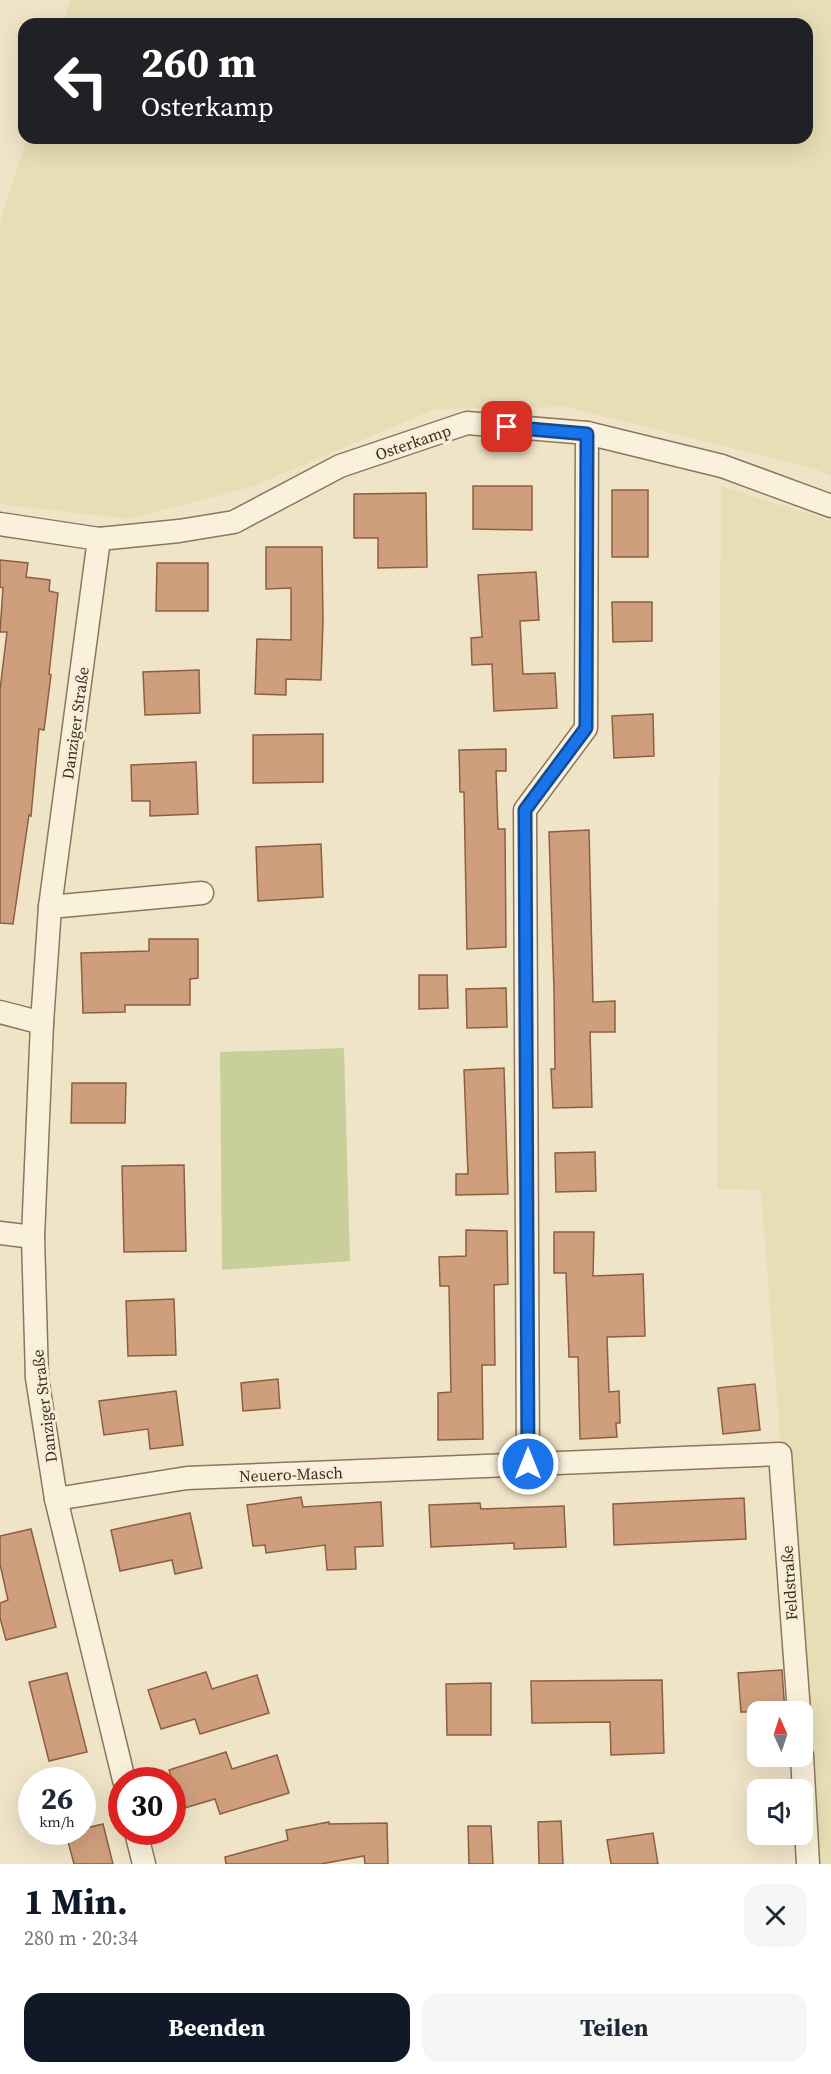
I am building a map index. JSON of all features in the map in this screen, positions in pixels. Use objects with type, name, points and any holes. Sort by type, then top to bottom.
[{"type":"street","name":"Osterkamp","points":[[0,524],[99,539],[179,531],[234,522],[340,466],[467,423],[587,434],[722,466],[831,506]]},
{"type":"street","points":[[528,1464],[525,810],[586,728],[587,434]]},
{"type":"street","name":"Danziger Straße","points":[[99,539],[50,907],[42,1023],[33,1237],[37,1378],[56,1499],[121,1767]]},
{"type":"street","points":[[50,907],[202,893]]},
{"type":"street","points":[[0,1012],[42,1023]]},
{"type":"street","points":[[0,1233],[33,1237]]},
{"type":"street","name":"Neuero-Masch","points":[[56,1499],[187,1478],[780,1454]]},
{"type":"street","name":"Feldstraße","points":[[780,1454],[798,1701]]},
{"type":"street","points":[[803,1767],[808,1864]]},
{"type":"street","points":[[139,1845],[144,1864]]},
{"type":"shaded area","points":[[70,0],[831,0],[831,476],[812,468],[566,407],[435,409],[251,487],[128,519],[0,504],[0,222],[25,144],[813,144],[813,18],[65,18]]},
{"type":"shaded area","points":[[721,486],[831,521],[831,1864],[813,1864],[813,1779],[806,1779],[806,1767],[813,1767],[813,1701],[800,1701],[761,1190],[717,1189]]},
{"type":"green space","points":[[344,1048],[350,1261],[222,1270],[220,1052]]},
{"type":"building","points":[[473,486],[532,486],[532,530],[473,529]]},
{"type":"building","points":[[612,490],[648,490],[648,557],[612,557]]},
{"type":"building","points":[[426,493],[427,567],[378,568],[378,538],[354,538],[354,494]]},
{"type":"building","points":[[266,547],[322,547],[321,680],[286,679],[286,695],[255,694],[257,639],[291,640],[291,588],[266,589]]},
{"type":"building","points":[[0,560],[28,563],[26,577],[50,580],[49,591],[58,593],[44,730],[39,729],[31,816],[29,815],[13,924],[0,923],[0,690],[7,632],[0,632],[3,588],[0,587]]},
{"type":"building","points":[[157,563],[208,563],[208,611],[156,611]]},
{"type":"building","points":[[536,572],[539,620],[520,621],[523,674],[555,673],[557,708],[494,711],[492,664],[472,665],[471,638],[482,637],[478,575]]},
{"type":"building","points":[[612,602],[652,602],[652,641],[613,642]]},
{"type":"building","points":[[199,670],[200,713],[145,715],[143,672]]},
{"type":"building","points":[[653,714],[654,756],[614,758],[612,716]]},
{"type":"building","points":[[323,734],[323,782],[253,783],[253,735]]},
{"type":"building","points":[[506,749],[506,771],[496,771],[498,829],[505,829],[506,947],[467,949],[464,792],[460,792],[459,750]]},
{"type":"building","points":[[196,762],[198,814],[150,816],[150,801],[132,801],[131,765]]},
{"type":"building","points":[[589,830],[593,1002],[615,1001],[615,1032],[590,1032],[592,1107],[553,1108],[551,1069],[555,1069],[554,990],[549,832]]},
{"type":"building","points":[[321,844],[323,897],[258,901],[256,847]]},
{"type":"building","points":[[149,939],[198,939],[198,978],[190,979],[190,1005],[125,1005],[125,1012],[83,1013],[81,953],[149,951]]},
{"type":"building","points":[[419,975],[447,975],[448,1008],[419,1009]]},
{"type":"building","points":[[506,988],[507,1027],[467,1028],[466,989]]},
{"type":"building","points":[[504,1068],[508,1194],[456,1195],[456,1174],[468,1174],[464,1070]]},
{"type":"building","points":[[72,1083],[126,1083],[125,1123],[71,1123]]},
{"type":"building","points":[[595,1152],[596,1191],[556,1192],[555,1153]]},
{"type":"building","points":[[184,1165],[186,1251],[124,1252],[122,1166]]},
{"type":"building","points":[[466,1230],[507,1231],[508,1284],[494,1285],[495,1365],[482,1365],[483,1439],[438,1440],[438,1393],[451,1392],[449,1286],[440,1286],[439,1257],[466,1256]]},
{"type":"building","points":[[554,1232],[594,1232],[593,1276],[643,1274],[645,1336],[607,1337],[609,1392],[619,1391],[620,1423],[616,1423],[617,1437],[580,1439],[578,1357],[569,1357],[566,1273],[554,1273]]},
{"type":"building","points":[[174,1299],[176,1355],[128,1356],[126,1301]]},
{"type":"building","points":[[278,1379],[280,1408],[243,1411],[241,1383]]},
{"type":"building","points":[[755,1384],[760,1430],[723,1434],[718,1388]]},
{"type":"building","points":[[176,1391],[183,1445],[150,1449],[148,1429],[104,1435],[99,1401]]},
{"type":"building","points":[[301,1497],[303,1507],[381,1502],[383,1546],[355,1547],[356,1569],[327,1570],[325,1545],[266,1553],[265,1545],[253,1546],[247,1505]]},
{"type":"building","points":[[744,1498],[746,1539],[614,1545],[613,1504]]},
{"type":"building","points":[[480,1503],[481,1509],[564,1506],[566,1547],[514,1549],[514,1543],[431,1547],[429,1505]]},
{"type":"building","points":[[190,1513],[202,1568],[175,1574],[172,1560],[120,1571],[111,1530]]},
{"type":"building","points":[[31,1529],[56,1627],[6,1640],[0,1618],[0,1603],[8,1600],[0,1564],[0,1536]]},
{"type":"building","points":[[782,1670],[784,1701],[747,1701],[747,1712],[741,1712],[738,1673]]},
{"type":"building","points":[[206,1672],[212,1689],[257,1675],[269,1713],[200,1734],[195,1719],[161,1729],[148,1690]]},
{"type":"building","points":[[67,1673],[87,1752],[49,1761],[29,1682]]},
{"type":"building","points":[[662,1680],[664,1753],[611,1755],[610,1722],[532,1723],[531,1681]]},
{"type":"building","points":[[491,1683],[491,1735],[447,1735],[446,1684]]},
{"type":"building","points":[[226,1752],[232,1769],[277,1755],[289,1793],[220,1814],[215,1799],[186,1808],[186,1767],[178,1767]]},
{"type":"building","points":[[561,1821],[563,1864],[539,1864],[538,1822]]},
{"type":"building","points":[[329,1822],[329,1824],[387,1823],[388,1864],[365,1864],[364,1856],[321,1864],[226,1864],[225,1857],[288,1840],[286,1830]]},
{"type":"building","points":[[103,1824],[113,1864],[74,1864],[69,1845],[96,1845],[96,1826]]},
{"type":"building","points":[[468,1826],[491,1826],[493,1864],[469,1864]]},
{"type":"building","points":[[653,1833],[658,1864],[611,1864],[607,1840]]},
{"type":"route","points":[[507,427],[587,434],[586,728],[525,810],[528,1464]]}]
